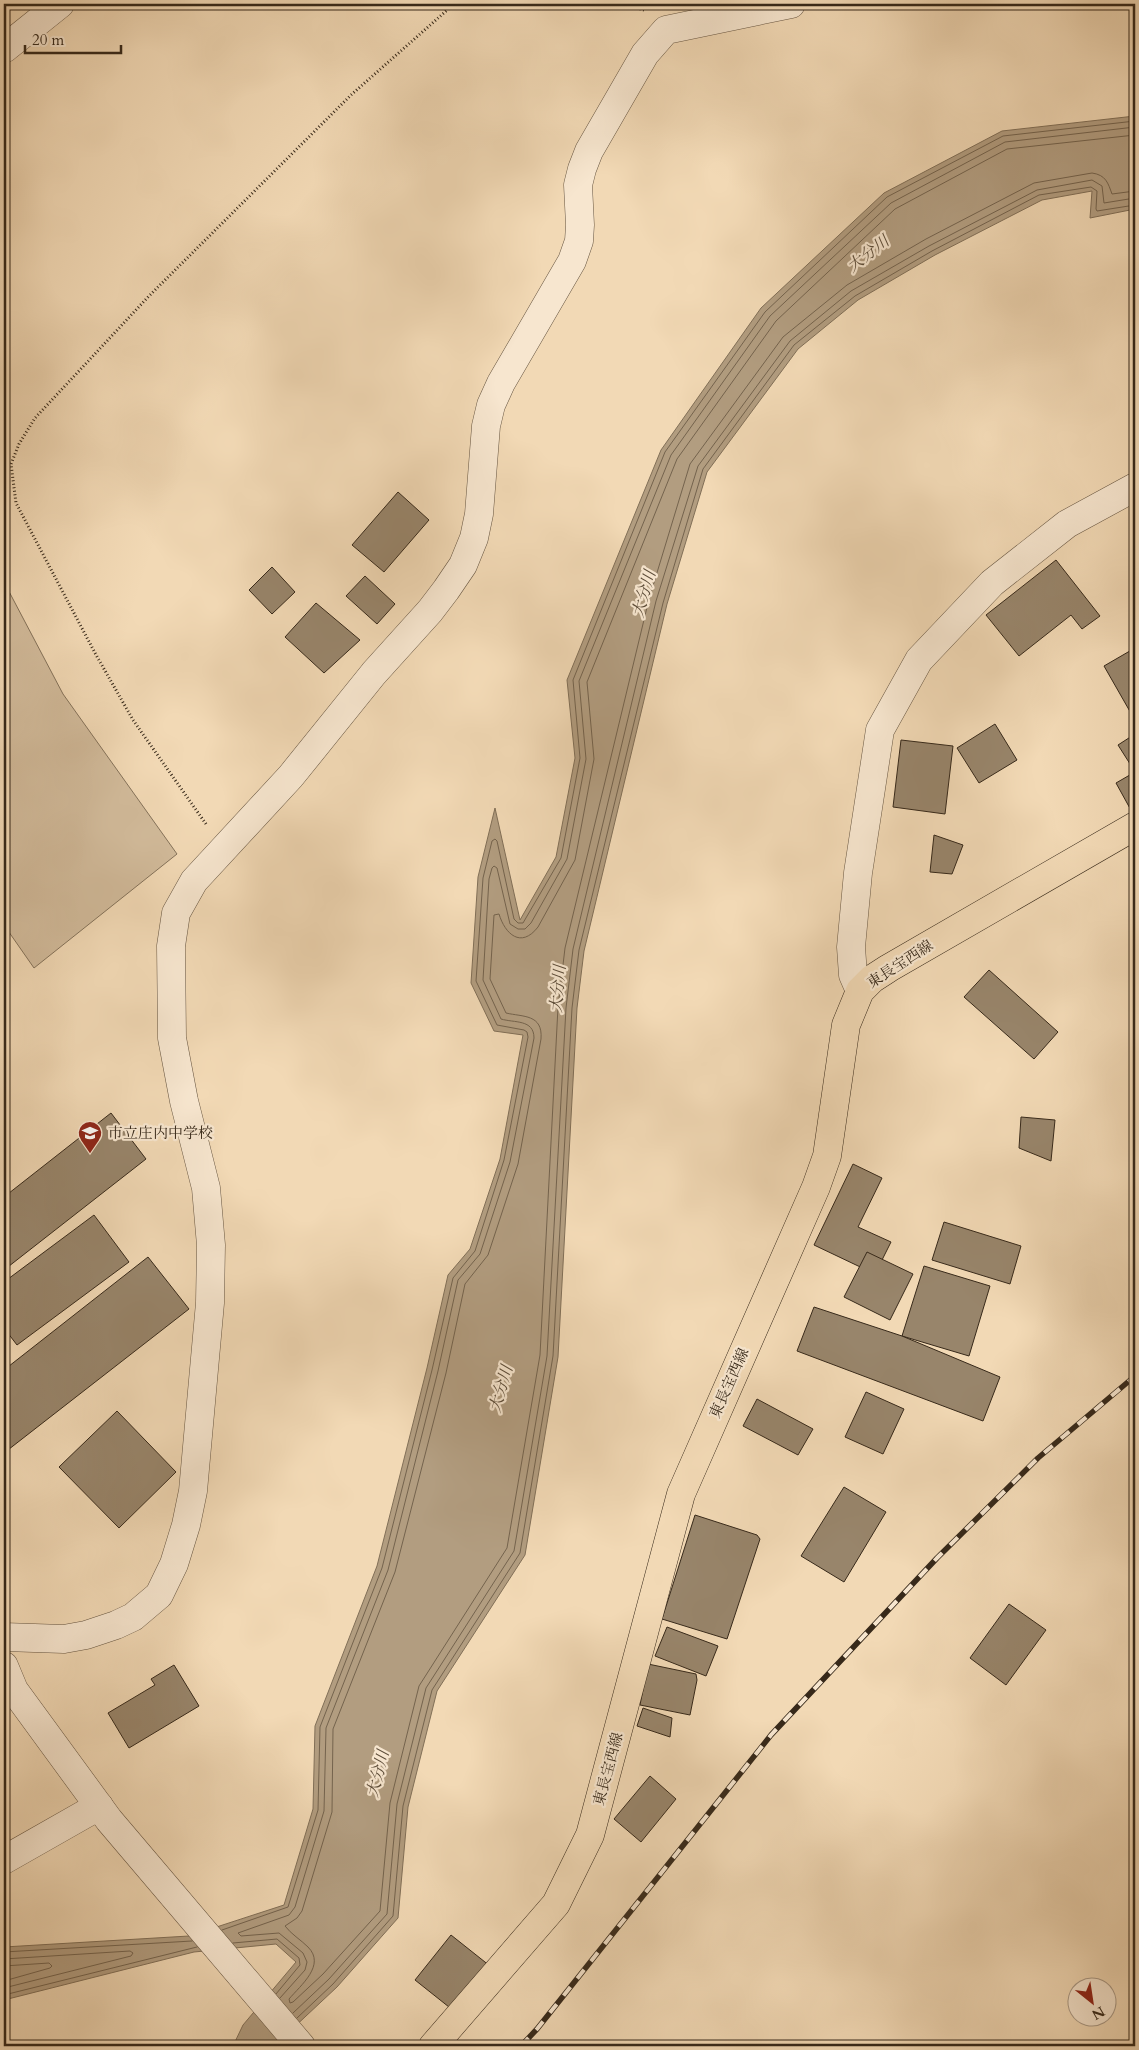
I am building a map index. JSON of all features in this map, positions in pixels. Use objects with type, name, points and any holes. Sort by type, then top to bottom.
[{"type":"main road","name":"東長宝西線","points":[[433,2046],[556,1904],[590,1836],[681,1494],[816,1187],[827,1156],[846,1025],[860,991],[889,968],[1135,826]]},
{"type":"street","points":[[4,49],[60,4]]},
{"type":"street","points":[[4,1637],[64,1639],[86,1635],[133,1617],[158,1595],[174,1564],[186,1525],[193,1491],[200,1429],[210,1303],[212,1245],[206,1188],[184,1101],[172,1038],[171,946],[176,913],[194,881],[291,776],[374,673],[430,611],[463,565],[474,538],[479,514],[486,426],[491,405],[501,383],[572,261],[579,241],[578,185],[582,169],[589,151],[645,54],[666,30],[791,4]]},
{"type":"street","points":[[860,991],[853,975],[851,947],[858,873],[880,730],[919,660],[992,583],[1067,524],[1135,487]]},
{"type":"street","points":[[4,1666],[14,1690],[104,1813],[301,2046]]},
{"type":"street","points":[[4,1860],[104,1813]]},
{"type":"path","points":[[224,849],[133,720],[95,653],[16,503],[11,464],[19,444],[35,418],[149,296],[351,95],[454,4]]},
{"type":"shaded area","points":[[4,582],[63,694],[177,854],[34,968],[4,925]]},
{"type":"water","name":"大分川","points":[[1135,116],[1135,209],[1090,218],[1092,191],[1042,200],[935,255],[858,300],[798,349],[707,472],[667,604],[584,951],[577,1008],[558,1357],[525,1555],[437,1691],[408,1807],[398,1918],[337,1987],[274,2046],[233,2046],[243,2025],[296,1962],[276,1944],[194,1952],[4,2000],[4,1947],[189,1936],[284,1905],[313,1809],[315,1726],[377,1566],[427,1368],[448,1275],[470,1249],[500,1159],[523,1035],[494,1031],[471,983],[478,877],[495,808],[520,920],[556,857],[575,758],[567,680],[661,450],[761,308],[884,193],[1002,131]]},
{"type":"building","points":[[398,492],[429,520],[384,572],[352,545]]},
{"type":"building","points":[[1056,560],[1100,616],[1082,629],[1071,615],[1019,656],[986,615]]},
{"type":"building","points":[[272,567],[295,592],[272,614],[249,590]]},
{"type":"building","points":[[365,576],[395,604],[377,624],[346,596]]},
{"type":"building","points":[[316,603],[360,640],[324,673],[285,637]]},
{"type":"building","points":[[1135,648],[1135,713],[1132,715],[1104,666]]},
{"type":"building","points":[[995,724],[1017,760],[979,783],[957,748]]},
{"type":"building","points":[[1135,734],[1135,765],[1132,767],[1118,745]]},
{"type":"building","points":[[901,740],[953,746],[945,814],[893,807]]},
{"type":"building","points":[[1135,772],[1135,811],[1132,812],[1116,783]]},
{"type":"building","points":[[934,835],[963,845],[952,874],[930,872]]},
{"type":"building","points":[[989,970],[1058,1032],[1034,1059],[964,997]]},
{"type":"building","points":[[111,1113],[146,1159],[4,1270],[4,1197]]},
{"type":"building","points":[[1021,1117],[1055,1120],[1051,1161],[1019,1148]]},
{"type":"building","points":[[853,1164],[882,1178],[858,1227],[891,1242],[875,1274],[814,1245]]},
{"type":"building","points":[[94,1215],[129,1262],[17,1345],[4,1328],[4,1282]]},
{"type":"building","points":[[944,1222],[1021,1246],[1010,1284],[932,1260]]},
{"type":"building","points":[[867,1252],[913,1274],[890,1320],[844,1297]]},
{"type":"building","points":[[148,1257],[189,1309],[4,1453],[4,1370]]},
{"type":"building","points":[[924,1266],[990,1286],[969,1356],[902,1336]]},
{"type":"building","points":[[814,1307],[902,1336],[1000,1377],[983,1421],[797,1351]]},
{"type":"building","points":[[866,1392],[904,1409],[883,1454],[845,1437]]},
{"type":"building","points":[[757,1399],[813,1429],[798,1455],[743,1426]]},
{"type":"building","points":[[117,1411],[176,1472],[119,1528],[59,1467]]},
{"type":"building","points":[[844,1487],[886,1512],[844,1582],[801,1556]]},
{"type":"building","points":[[695,1515],[757,1535],[760,1539],[727,1639],[662,1619]]},
{"type":"building","points":[[1009,1604],[1046,1630],[1006,1685],[970,1658]]},
{"type":"building","points":[[667,1627],[718,1646],[706,1676],[655,1656]]},
{"type":"building","points":[[648,1664],[696,1674],[697,1680],[690,1715],[640,1705]]},
{"type":"building","points":[[174,1665],[199,1706],[129,1748],[108,1713],[155,1685],[151,1679]]},
{"type":"building","points":[[643,1708],[672,1718],[670,1737],[637,1726]]},
{"type":"building","points":[[650,1776],[676,1799],[641,1842],[614,1819]]},
{"type":"building","points":[[451,1935],[490,1966],[454,2011],[415,1980]]},
{"type":"railway","points":[[521,2046],[537,2029],[771,1735],[937,1558],[1038,1458],[1135,1376]]},
{"type":"place","name":"市立庄内中学校","points":[[90,1154]]}]
